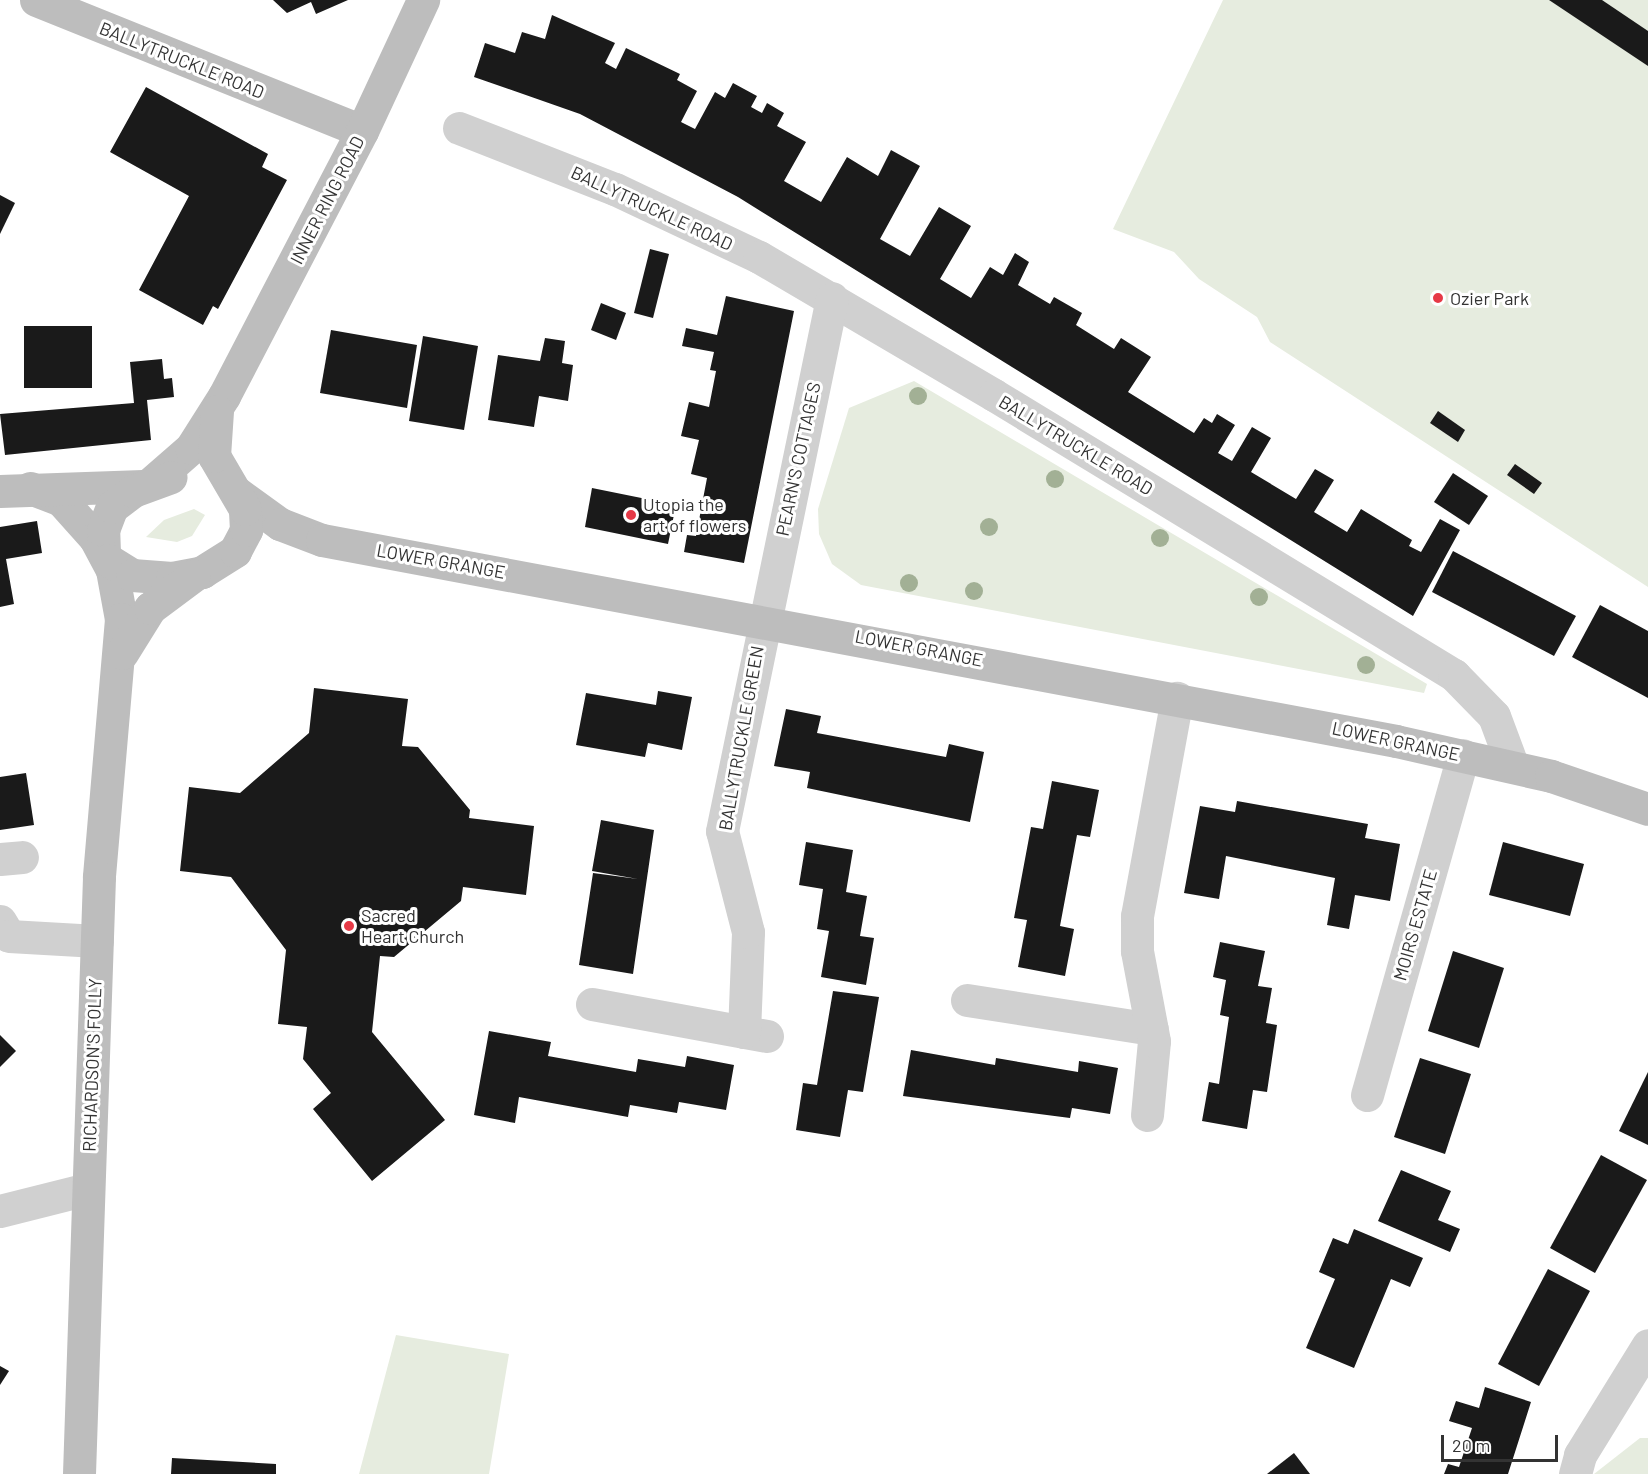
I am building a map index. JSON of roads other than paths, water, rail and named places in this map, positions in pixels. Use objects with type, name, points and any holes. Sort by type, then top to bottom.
[{"type":"main road","name":"BALLYTRUCKLE ROAD","points":[[36,0],[362,131]]},
{"type":"main road","name":"INNER RING ROAD","points":[[224,396],[362,131],[423,0]]},
{"type":"main road","points":[[106,556],[108,514],[191,448],[224,396]]},
{"type":"main road","points":[[224,396],[212,446],[234,490],[246,530],[227,559]]},
{"type":"main road","points":[[15,490],[147,485],[200,476],[234,490],[280,524],[322,540]]},
{"type":"main road","points":[[15,490],[71,508],[106,556],[142,577],[194,575]]},
{"type":"main road","points":[[120,658],[150,608],[194,575],[263,545],[322,540]]},
{"type":"main road","name":"LOWER GRANGE","points":[[322,540],[1177,698],[1514,767]]},
{"type":"main road","name":"RICHARDSON'S FOLLY","points":[[79,1474],[97,940],[104,803],[120,658],[119,598],[106,556]]},
{"type":"main road","points":[[1514,767],[1648,808]]},
{"type":"street","name":"BALLYTRUCKLE ROAD","points":[[459,128],[669,213],[832,298],[1454,675],[1494,716],[1514,767]]},
{"type":"street","name":"PEARN'S COTTAGES","points":[[763,620],[832,298]]},
{"type":"street","name":"BALLYTRUCKLE GREEN","points":[[592,1004],[756,1034],[748,932],[722,831],[763,620]]},
{"type":"street","points":[[1147,1115],[1152,1029],[1136,922],[1177,698]]},
{"type":"street","name":"MOIRS ESTATE","points":[[1367,1095],[1463,755]]},
{"type":"street","points":[[0,921],[9,936],[97,940]]},
{"type":"street","points":[[967,1000],[1152,1029]]},
{"type":"street","points":[[0,1211],[87,1189]]},
{"type":"street","points":[[1575,1474],[1580,1455],[1648,1345]]},
{"type":"place","name":"Ozier Park","points":[[1438,298]]},
{"type":"place","name":"Utopia the art of flowers","points":[[631,515]]},
{"type":"place","name":"Sacred Heart Church","points":[[349,926]]}]
